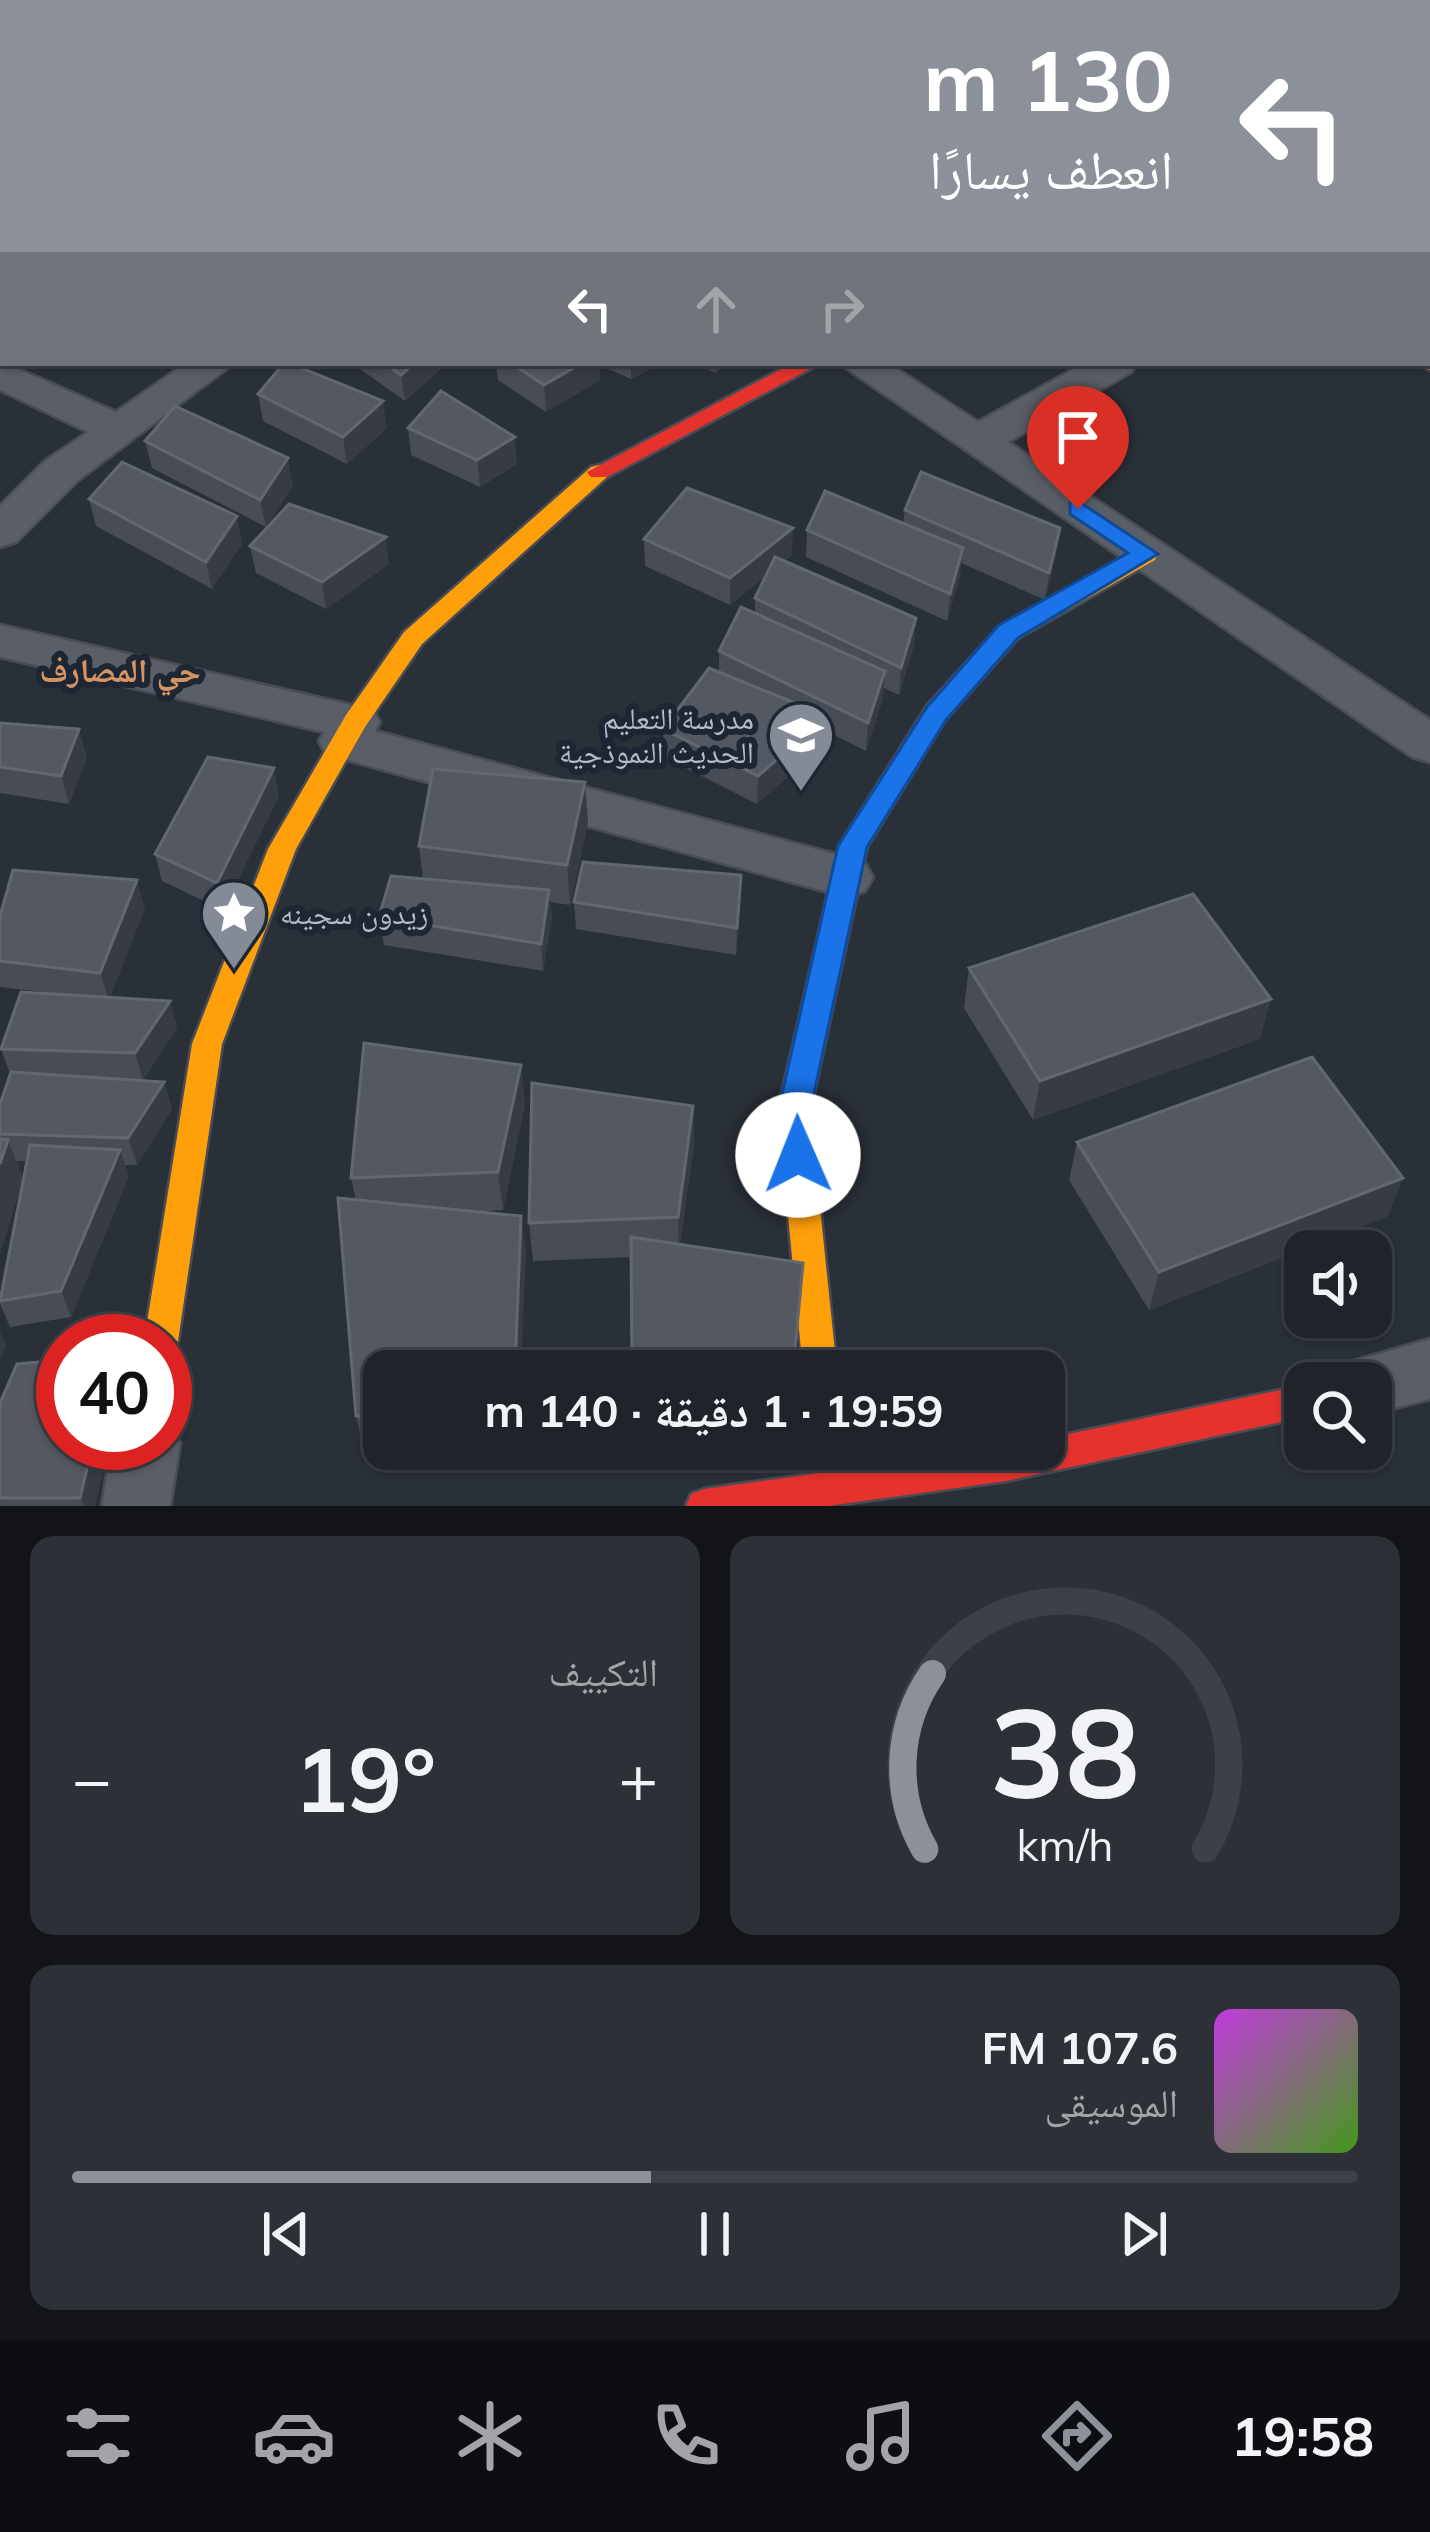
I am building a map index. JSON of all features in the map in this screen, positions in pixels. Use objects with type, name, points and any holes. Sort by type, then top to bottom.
[{"type":"street","points":[[0,532],[61,471],[209,366]]},
{"type":"street","points":[[165,1314],[207,1044],[282,849],[350,731],[413,638],[590,476],[803,366]]},
{"type":"street","points":[[864,366],[1430,744]]},
{"type":"street","points":[[977,441],[1110,366]]},
{"type":"street","points":[[0,374],[119,430]]},
{"type":"street","points":[[818,1350],[794,1112],[853,846],[936,713],[1009,632],[1146,554]]},
{"type":"street","points":[[0,641],[350,731],[846,877]]},
{"type":"street","points":[[1392,1379],[1430,1369]]},
{"type":"street","points":[[704,1506],[831,1482],[1160,1438],[1284,1406]]},
{"type":"street","points":[[136,1506],[142,1470]]},
{"type":"building","points":[[281,366],[296,366],[383,401],[343,437],[258,394]]},
{"type":"building","points":[[389,366],[411,366],[401,375]]},
{"type":"building","points":[[516,366],[577,366],[544,385]]},
{"type":"building","points":[[441,391],[515,437],[477,460],[408,428]]},
{"type":"building","points":[[175,406],[288,458],[260,500],[145,441]]},
{"type":"building","points":[[122,462],[237,516],[206,562],[89,499]]},
{"type":"building","points":[[921,472],[1060,528],[1049,573],[905,510]]},
{"type":"building","points":[[687,488],[793,528],[730,578],[644,539]]},
{"type":"building","points":[[825,491],[963,548],[950,594],[807,530]]},
{"type":"building","points":[[289,504],[386,537],[322,582],[250,546]]},
{"type":"building","points":[[775,557],[916,618],[901,668],[755,598]]},
{"type":"building","points":[[741,607],[885,671],[868,723],[719,651]]},
{"type":"building","points":[[709,668],[827,716],[758,776],[663,729]]},
{"type":"building","points":[[0,723],[79,729],[61,776],[0,767]]},
{"type":"building","points":[[208,757],[274,768],[217,883],[155,854]]},
{"type":"building","points":[[433,769],[585,782],[567,865],[419,846]]},
{"type":"building","points":[[583,862],[741,875],[737,928],[574,902]]},
{"type":"building","points":[[13,870],[137,880],[100,973],[0,961],[0,916]]},
{"type":"building","points":[[391,876],[549,890],[541,944],[379,917]]},
{"type":"building","points":[[1193,894],[1271,999],[1040,1081],[969,968]]},
{"type":"building","points":[[21,992],[170,1001],[135,1053],[1,1049]]},
{"type":"building","points":[[364,1043],[521,1065],[498,1172],[351,1178]]},
{"type":"building","points":[[1312,1057],[1403,1178],[1159,1272],[1077,1142]]},
{"type":"building","points":[[11,1072],[164,1082],[128,1138],[0,1134],[0,1104]]},
{"type":"building","points":[[532,1083],[693,1106],[678,1217],[529,1223]]},
{"type":"building","points":[[0,1139],[8,1140],[0,1164]]},
{"type":"building","points":[[30,1145],[120,1150],[61,1291],[0,1301]]},
{"type":"building","points":[[338,1198],[521,1216],[516,1350],[363,1350],[363,1416],[356,1416]]},
{"type":"building","points":[[631,1237],[803,1263],[795,1350],[632,1350]]},
{"type":"building","points":[[36,1362],[36,1470],[87,1470],[80,1498],[0,1498],[0,1403],[17,1364]]},
{"type":"traffic: slow","points":[[165,1314],[207,1044],[282,849],[355,722],[413,638],[599,472]]},
{"type":"traffic: slow","points":[[818,1350],[794,1111],[853,846],[936,713],[1009,632],[1146,554]]},
{"type":"traffic: jam","points":[[599,472],[804,366]]},
{"type":"traffic: jam","points":[[704,1506],[1006,1464],[1284,1405]]},
{"type":"place","name":"مدرسة التعليم الحديث النموذجية","points":[[801,794]]},
{"type":"place","name":"زيدون سجينه","points":[[234,972]]},
{"type":"district","name":"حي المصارف","points":[[120,669]]},
{"type":"route","points":[[798,1155],[794,1112],[853,846],[936,713],[1009,632],[1146,554],[1078,509]]}]
